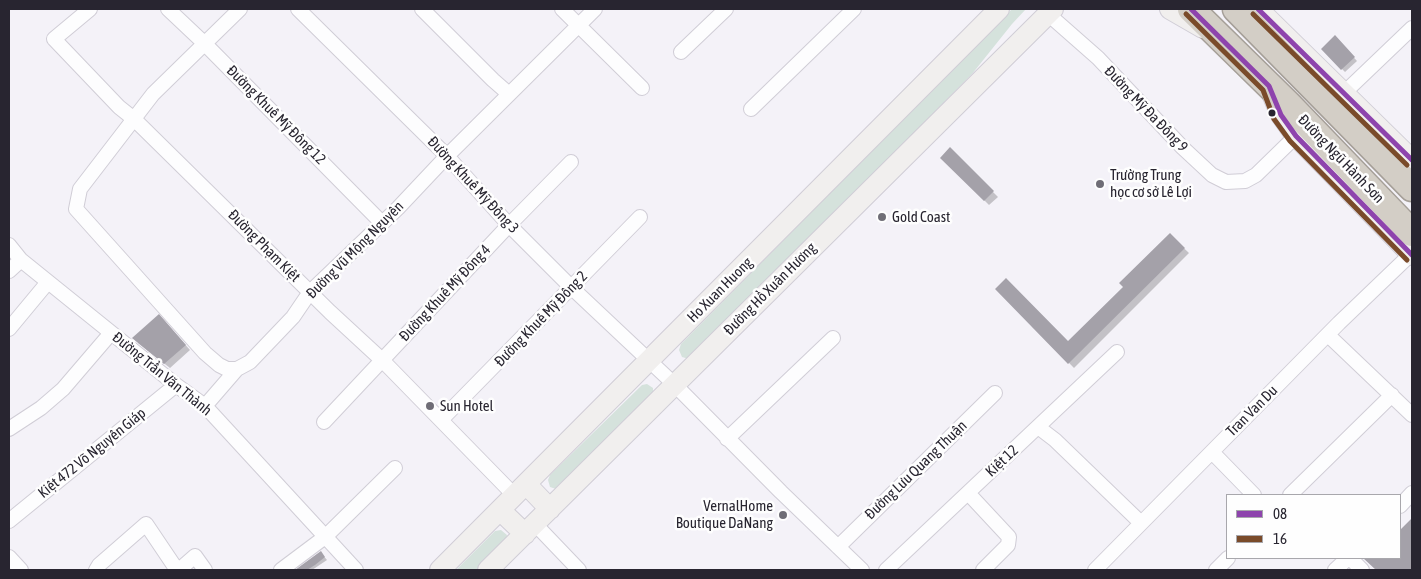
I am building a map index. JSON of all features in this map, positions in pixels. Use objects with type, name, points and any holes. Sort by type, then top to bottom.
[{"type":"highway","name":"Đường Ngũ Hành Sơn","points":[[1192,9],[1269,86],[1412,247]]},
{"type":"highway","name":"Đường Ngũ Hành Sơn","points":[[1236,9],[1388,150],[1412,188]]},
{"type":"main road","name":"Ho Xuan Huong","points":[[440,570],[999,9]]},
{"type":"main road","points":[[1170,9],[1222,39]]},
{"type":"main road","name":"Đường Ngũ Hành Sơn","points":[[1258,9],[1373,121],[1388,150],[1412,160]]},
{"type":"main road","name":"Đường Hồ Xuân Hương","points":[[488,570],[1053,10]]},
{"type":"main road","name":"Đường Ngũ Hành Sơn","points":[[1269,86],[1281,114],[1296,136],[1412,247]]},
{"type":"main road","points":[[520,490],[550,509]]},
{"type":"main road","points":[[500,510],[530,529]]},
{"type":"street","name":"Đường Phạm Kiệt","points":[[90,9],[54,39],[119,107],[134,118],[441,420],[520,490]]},
{"type":"street","name":"Đường Khuê Mỹ Đông 12","points":[[168,9],[382,223]]},
{"type":"street","points":[[237,369],[219,365],[205,353],[76,209],[80,189],[153,94],[240,9]]},
{"type":"street","name":"Đường Khuê Mỹ Đông 3","points":[[298,9],[447,156],[509,225],[572,288],[674,384]]},
{"type":"street","points":[[422,9],[509,94]]},
{"type":"street","points":[[562,9],[642,88]]},
{"type":"street","name":"Đường Vũ Mộng Nguyên","points":[[205,406],[237,369],[244,366],[257,355],[293,317],[310,292],[382,223],[594,9]]},
{"type":"street","points":[[681,52],[726,9]]},
{"type":"street","points":[[751,110],[854,9]]},
{"type":"street","name":"Đường Mỹ Đa Đông 9","points":[[1053,10],[1183,148],[1212,175],[1226,182],[1245,181],[1256,175],[1296,136]]},
{"type":"street","points":[[1344,93],[1412,28]]},
{"type":"street","name":"Đường Khuê Mỹ Đông 4","points":[[324,422],[509,225],[571,162]]},
{"type":"street","name":"Đường Khuê Mỹ Đông 2","points":[[441,420],[640,217]]},
{"type":"street","name":"Đường Trần Văn Thành","points":[[9,245],[21,260],[176,385],[205,406],[356,570]]},
{"type":"street","name":"Tran Van Du","points":[[1102,568],[1142,523],[1412,247]]},
{"type":"street","points":[[9,271],[21,260]]},
{"type":"street","points":[[9,329],[48,282]]},
{"type":"street","points":[[9,429],[41,408],[63,389],[111,333]]},
{"type":"street","points":[[1328,335],[1412,415]]},
{"type":"street","points":[[727,439],[833,338]]},
{"type":"street","name":"Kiệt 12","points":[[886,570],[1117,352]]},
{"type":"street","points":[[674,384],[727,439],[862,570]]},
{"type":"street","name":"Kiệt 472 Võ Nguyên Giáp","points":[[9,521],[176,385]]},
{"type":"street","name":"Đường Lưu Quang Thuận","points":[[838,547],[995,393]]},
{"type":"street","points":[[1291,494],[1392,395]]},
{"type":"street","points":[[1038,427],[1055,440],[1142,523]]},
{"type":"street","points":[[1212,452],[1253,494]]},
{"type":"street","points":[[281,570],[325,537],[395,468]]},
{"type":"street","points":[[968,493],[1010,537],[1008,545],[983,570]]},
{"type":"street","points":[[1401,505],[1412,493]]},
{"type":"street","points":[[96,570],[146,524],[178,570],[195,556],[205,570]]},
{"type":"street","points":[[530,529],[580,570]]},
{"type":"street","points":[[9,557],[21,570]]},
{"type":"street","points":[[1216,570],[1227,559]]},
{"type":"street","points":[[1335,570],[1348,559]]},
{"type":"street","points":[[1350,559],[1362,570]]},
{"type":"shaded area","points":[[1012,9],[1026,9],[972,74],[695,355],[689,359],[682,357],[679,350],[681,344]]},
{"type":"shaded area","points":[[647,384],[653,388],[653,393],[556,489],[550,487],[548,480],[550,475],[642,385]]},
{"type":"shaded area","points":[[501,530],[507,535],[506,542],[478,570],[456,570],[495,531]]},
{"type":"building","points":[[1335,35],[1355,57],[1341,70],[1321,49]]},
{"type":"building","points":[[950,147],[994,191],[984,201],[940,158]]},
{"type":"building","points":[[1170,233],[1185,248],[1068,364],[995,289],[1006,278],[1068,341],[1123,287],[1119,283]]},
{"type":"building","points":[[159,314],[186,345],[164,364],[132,338]]},
{"type":"building","points":[[1412,518],[1412,570],[1376,570],[1364,559],[1401,559],[1401,529]]},
{"type":"building","points":[[321,551],[325,557],[315,565],[307,570],[295,570]]},
{"type":"transit line","name":"08","points":[[1191,9],[1269,86],[1281,115],[1296,136],[1412,255]]},
{"type":"transit line","name":"08","points":[[1258,9],[1412,160]]},
{"type":"transit line","name":"16","points":[[1186,14],[1263,90],[1274,119],[1290,141],[1407,260]]},
{"type":"transit line","name":"16","points":[[1253,14],[1407,165]]},
{"type":"place","name":"Trường Trung học cơ sở Lê Lợi","points":[[1100,184]]},
{"type":"place","name":"Gold Coast","points":[[882,217]]},
{"type":"place","name":"Sun Hotel","points":[[430,406]]},
{"type":"place","name":"VernalHome Boutique DaNang","points":[[783,515]]}]
